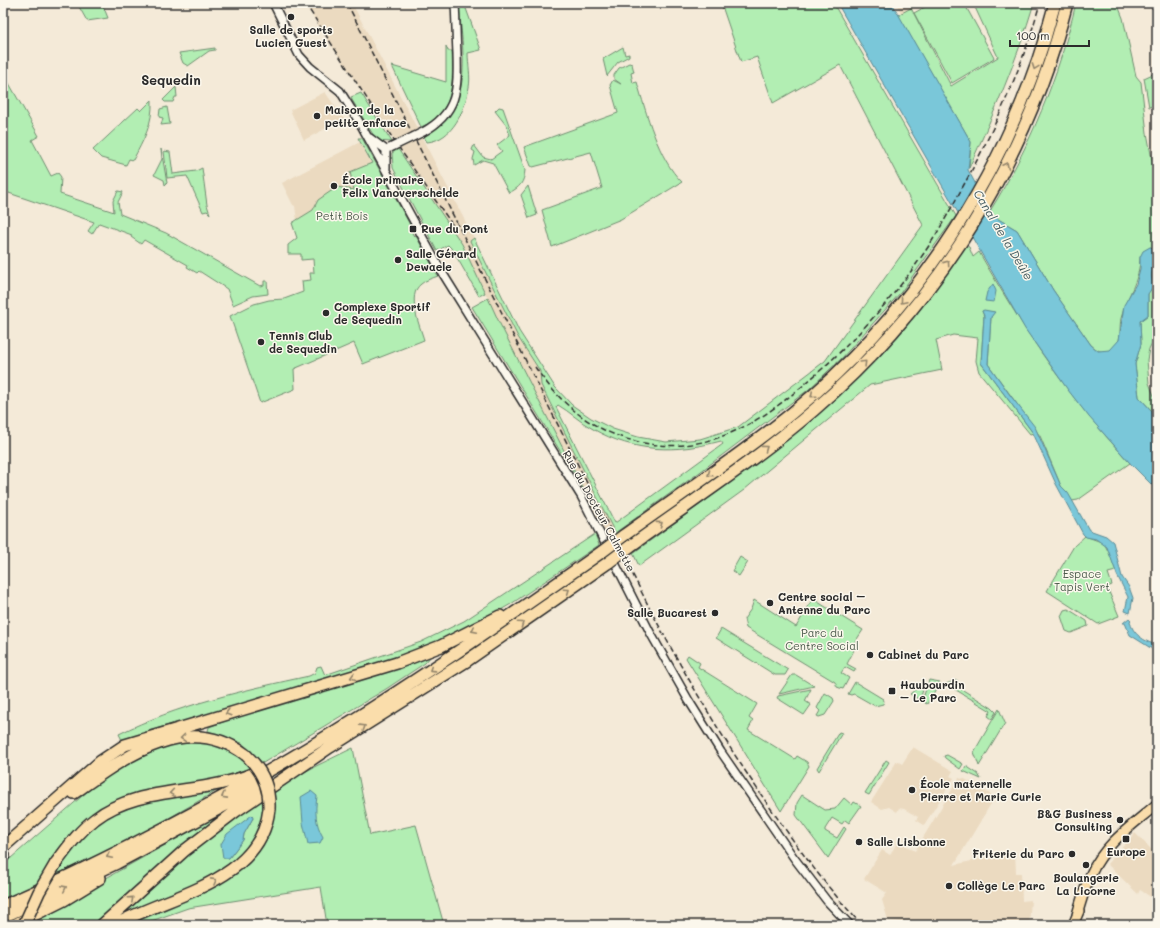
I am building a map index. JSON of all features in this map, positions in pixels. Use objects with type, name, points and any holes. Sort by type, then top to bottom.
[{"type":"highway","points":[[3,906],[153,834],[255,779],[440,664],[546,592],[765,433],[828,381],[863,347],[894,313],[917,284],[959,225],[981,188],[1025,94],[1040,52],[1054,3]]},
{"type":"highway","points":[[102,925],[201,838],[236,811],[330,747],[463,663],[609,562],[778,438],[846,380],[903,320],[933,283],[966,236],[988,200],[1015,147],[1036,98],[1055,46],[1067,3]]},
{"type":"highway","points":[[3,854],[109,755],[125,745],[397,663],[458,638],[546,592]]},
{"type":"highway","points":[[24,925],[39,892],[56,863],[85,828],[95,819],[114,808],[147,797],[212,787],[236,780],[265,767],[330,733]]},
{"type":"highway","points":[[74,793],[129,755],[151,745],[169,740],[193,737],[210,738],[225,742],[246,755],[256,764],[264,779],[268,792],[269,809],[265,828],[257,842],[246,856],[228,872],[205,886],[115,925]]},
{"type":"highway","points":[[3,854],[108,763],[143,739]]},
{"type":"highway","points":[[3,917],[117,863],[330,747]]},
{"type":"highway","points":[[14,925],[64,900],[110,871],[161,844],[209,814]]},
{"type":"main road","points":[[1074,925],[1088,880],[1101,857],[1119,836],[1154,807]]},
{"type":"street","points":[[274,3],[299,54],[308,65],[342,94],[370,138],[383,151],[423,132],[444,117],[452,106],[456,94],[458,76],[455,3]]},
{"type":"street","name":"Rue du Docteur Calmette","points":[[383,151],[387,170],[436,262],[581,496],[650,634],[675,678],[721,752],[782,840],[827,901],[850,925]]},
{"type":"shaded area","points":[[304,3],[352,3],[474,238],[470,241],[518,337],[540,371],[541,385],[615,533],[608,538],[499,322],[462,244]]},
{"type":"shaded area","points":[[896,3],[920,3],[901,13]]},
{"type":"shaded area","name":"Maison de la petite enfance","points":[[325,92],[344,119],[304,140],[290,110]]},
{"type":"shaded area","name":"École primaire Felix Vanoverschelde","points":[[360,142],[388,195],[297,221],[295,206],[293,205],[282,183]]},
{"type":"shaded area","name":"École maternelle Pierre et Marie Curie","points":[[913,747],[953,771],[950,776],[954,778],[924,825],[916,820],[918,817],[904,809],[899,808],[897,812],[889,807],[882,809],[871,802],[897,761],[902,764]]},
{"type":"shaded area","name":"Collège Le Parc","points":[[959,778],[963,778],[995,797],[954,865],[1015,851],[1016,873],[1021,873],[1022,901],[1031,900],[1029,925],[920,925],[888,920],[882,900],[887,893],[864,879],[882,850],[890,855],[898,841],[915,851]]},
{"type":"shaded area","points":[[1135,833],[1152,850],[1157,851],[1157,901],[1140,890],[1138,894],[1107,864]]},
{"type":"green space","points":[[77,3],[102,3],[108,18],[87,21]]},
{"type":"green space","points":[[459,3],[464,3],[481,50],[468,53],[470,83],[461,114],[451,130],[444,136],[427,142],[423,135],[440,124],[452,110],[459,95],[463,59]]},
{"type":"green space","points":[[721,3],[833,3],[956,216],[901,292],[842,358],[808,390],[696,475],[615,533],[541,385],[540,371],[518,337],[470,241],[474,238],[519,331],[555,387],[572,405],[591,418],[613,429],[638,437],[666,442],[700,439],[738,427],[825,361],[923,225],[840,65],[773,103],[757,57],[741,62]],"holes":[[[558,405],[588,426],[609,437],[640,447],[672,449],[688,448],[721,441],[723,444],[615,523],[556,407]]]},
{"type":"green space","points":[[932,3],[964,3],[994,58],[952,83],[914,13]]},
{"type":"green space","points":[[973,3],[1034,3],[1004,86],[969,168],[971,142],[898,15],[911,8],[951,86],[998,57]]},
{"type":"green space","points":[[1076,3],[1117,3],[1123,18],[1136,76],[1141,82],[1147,133],[1157,186],[1157,249],[1150,247],[1140,257],[1136,280],[1124,307],[1121,318],[1119,340],[1113,348],[1106,352],[1098,350],[1091,345],[1053,290],[1017,230],[993,216],[990,211],[1018,162],[1042,110],[1061,57]]},
{"type":"green space","points":[[446,46],[448,51],[452,51],[452,85],[450,95],[440,114],[432,121],[421,127],[392,66],[446,82]]},
{"type":"green space","points":[[623,47],[625,55],[629,54],[629,56],[618,62],[607,76],[603,59]]},
{"type":"green space","points":[[215,48],[215,50],[209,51],[188,66],[183,63],[179,53]]},
{"type":"green space","points":[[629,63],[632,64],[634,72],[631,73],[633,83],[637,82],[654,135],[666,161],[682,182],[621,219],[552,247],[542,210],[602,188],[591,152],[533,167],[531,166],[524,147],[618,113],[610,85],[613,80],[621,84],[614,79],[614,75],[619,68]]},
{"type":"green space","points":[[1157,72],[1157,106],[1149,107],[1144,78]]},
{"type":"green space","points":[[6,78],[39,136],[32,140],[51,176],[58,173],[61,177],[60,194],[114,212],[113,201],[118,191],[123,192],[118,202],[120,214],[166,233],[260,286],[264,285],[264,281],[267,281],[268,294],[253,296],[233,305],[227,289],[199,271],[197,273],[187,267],[188,265],[144,240],[141,244],[131,237],[132,235],[99,223],[92,234],[88,231],[94,222],[3,191],[3,80]]},
{"type":"green space","points":[[176,87],[177,97],[175,97],[173,102],[165,102],[163,100]]},
{"type":"green space","points":[[361,93],[392,142],[377,141],[351,97]]},
{"type":"green space","points":[[152,100],[149,124],[133,160],[129,159],[126,165],[101,158],[93,150],[138,108],[141,111]]},
{"type":"green space","points":[[167,107],[170,124],[161,125],[163,118],[159,117],[160,109]]},
{"type":"green space","points":[[499,107],[503,108],[525,170],[524,178],[521,184],[509,193],[493,163],[483,160],[474,165],[473,159],[475,152],[472,150],[474,145],[483,157],[491,159],[502,151],[497,145],[510,135],[506,125],[495,111]]},
{"type":"green space","name":"Complexe Sportif de Sequedin","points":[[358,138],[362,138],[409,223],[413,235],[416,236],[438,276],[423,283],[417,289],[415,295],[415,311],[424,340],[363,364],[354,343],[294,369],[295,389],[260,403],[230,316],[254,304],[269,300],[284,299],[303,292],[302,281],[311,280],[310,273],[314,273],[313,259],[301,260],[301,254],[288,254],[288,245],[297,238],[292,223],[313,210],[318,200],[337,187],[354,190],[350,172],[372,163]]},
{"type":"green space","points":[[161,149],[167,183],[165,185],[164,180],[154,175],[162,159]]},
{"type":"green space","points":[[398,149],[462,244],[485,293],[479,296],[452,249],[448,245],[437,251],[393,168],[392,153]]},
{"type":"green space","points":[[164,151],[170,152],[173,174],[196,171],[202,168],[207,205],[210,214],[207,211],[203,212],[187,176],[167,178]]},
{"type":"green space","points":[[528,186],[537,215],[529,218],[521,195]]},
{"type":"green space","points":[[966,246],[969,247],[973,257],[979,252],[1021,322],[1055,372],[1089,417],[1130,463],[1078,500],[1072,501],[1061,486],[1040,436],[988,364],[991,317],[994,312],[982,311],[984,316],[981,363],[1033,433],[1030,434],[979,372],[976,361],[978,338],[953,335],[936,340],[942,370],[870,385],[744,490],[639,566],[633,553],[788,438],[817,414],[874,362],[887,349],[923,306]]},
{"type":"green space","points":[[1157,266],[1157,332],[1149,349],[1147,360],[1149,383],[1157,403],[1157,420],[1151,410],[1139,397],[1135,364],[1141,344],[1140,321],[1148,315],[1148,294],[1152,281],[1151,275],[1153,269]]},
{"type":"green space","points":[[488,298],[499,322],[584,490],[472,307]]},
{"type":"green space","points":[[595,534],[599,545],[511,604],[470,628],[432,655],[425,663],[386,689],[263,763],[242,743],[208,731],[209,727],[264,707],[287,693],[151,730],[123,742],[119,734],[163,715],[212,699],[309,676],[315,673],[317,667],[321,666],[325,675],[421,642],[464,621]]},
{"type":"green space","name":"Espace Tapis Vert","points":[[1085,536],[1104,543],[1116,571],[1108,573],[1112,585],[1107,587],[1119,616],[1098,624],[1047,591],[1074,546]]},
{"type":"green space","points":[[740,557],[748,562],[739,576],[732,571]]},
{"type":"green space","name":"Parc du Centre Social","points":[[813,599],[863,630],[851,648],[854,650],[847,664],[856,669],[854,672],[845,667],[841,673],[849,678],[843,689],[837,687],[835,682],[746,628],[744,619],[751,609],[754,600],[796,627]]},
{"type":"green space","points":[[1068,609],[1087,621],[1088,626],[1071,633],[1066,631],[1061,616],[1064,610]]},
{"type":"green space","points":[[721,629],[788,670],[785,675],[775,675],[716,638]]},
{"type":"green space","points":[[688,655],[700,663],[698,667],[757,704],[749,718],[753,721],[748,730],[795,759],[797,756],[807,762],[809,766],[781,811],[686,658]]},
{"type":"green space","points":[[792,675],[796,675],[814,686],[779,694]]},
{"type":"green space","points":[[929,680],[940,682],[927,704],[922,701]]},
{"type":"green space","points":[[957,680],[956,684],[958,687],[996,712],[992,719],[988,716],[991,711],[946,684]]},
{"type":"green space","points":[[855,682],[883,699],[883,704],[875,706],[854,694],[848,694]]},
{"type":"green space","points":[[922,684],[924,686],[920,700],[910,694]]},
{"type":"green space","points":[[811,689],[805,701],[811,705],[804,715],[777,698],[778,696]]},
{"type":"green space","points":[[825,693],[833,698],[834,701],[825,715],[819,717],[817,716],[820,711],[817,708]]},
{"type":"green space","points":[[999,709],[1005,723],[979,766],[974,752]]},
{"type":"green space","points":[[839,732],[842,733],[819,771],[817,768]]},
{"type":"green space","points":[[200,742],[216,745],[234,752],[252,767],[212,782],[179,786],[80,825],[57,852],[37,885],[3,899],[3,865],[105,776],[134,757],[166,745]]},
{"type":"green space","points":[[353,748],[370,835],[416,825],[444,925],[327,925],[321,887],[188,908],[140,925],[125,925],[201,892],[226,878],[247,862],[264,842],[273,818],[274,789]]},
{"type":"green space","points":[[947,755],[963,764],[960,769],[945,758],[944,756]]},
{"type":"green space","points":[[886,760],[889,762],[869,795],[865,793]]},
{"type":"green space","points":[[966,766],[978,774],[981,779],[963,771]]},
{"type":"green space","points":[[218,790],[134,838],[53,876],[74,845],[98,823],[112,814],[145,802]]},
{"type":"green space","points":[[264,795],[264,812],[260,829],[242,853],[228,865],[192,887],[117,920],[145,895],[166,871]],"holes":[[[253,818],[244,834],[243,840],[229,858],[223,858]]]},
{"type":"green space","points":[[802,795],[825,810],[835,809],[844,798],[852,805],[854,802],[861,806],[849,823],[845,820],[842,824],[832,818],[825,829],[825,831],[837,838],[844,827],[846,829],[828,858],[796,815],[797,803]]},
{"type":"green space","points":[[235,806],[179,851],[95,925],[28,925],[31,920]]},
{"type":"water","name":"Canal de la Deûle","points":[[837,3],[892,3],[971,142],[968,170],[993,216],[1017,230],[1053,290],[1091,345],[1098,351],[1110,350],[1119,340],[1124,305],[1136,284],[1140,269],[1140,257],[1143,251],[1150,247],[1157,249],[1157,266],[1153,270],[1152,274],[1154,285],[1148,294],[1148,315],[1140,321],[1141,344],[1135,364],[1139,397],[1151,410],[1157,420],[1157,490],[1130,463],[1089,417],[1025,329]]},
{"type":"water","points":[[993,284],[996,291],[994,302],[985,301],[987,292]]},
{"type":"water","points":[[982,311],[995,312],[991,317],[988,364],[1035,427],[1061,486],[1068,493],[1089,530],[1106,536],[1113,542],[1122,577],[1129,587],[1133,598],[1130,613],[1125,611],[1128,597],[1117,575],[1107,547],[1096,539],[1086,537],[1083,534],[1056,484],[1033,433],[981,363],[984,316]]},
{"type":"water","points":[[1129,618],[1131,620],[1131,626],[1136,634],[1144,640],[1157,645],[1157,652],[1130,635],[1125,623],[1123,623]]},
{"type":"water","points":[[311,791],[317,796],[316,817],[318,827],[323,837],[320,843],[308,844],[303,823],[301,797]]},
{"type":"water","points":[[252,815],[253,818],[244,834],[243,840],[229,858],[223,858],[221,844],[227,834]]},
{"type":"railway","points":[[305,3],[395,142],[456,230]]},
{"type":"railway","points":[[347,3],[650,609],[678,660],[706,709],[769,806],[813,867],[862,925]]},
{"type":"railway","points":[[535,367],[558,395],[584,418],[615,435],[650,444],[673,446],[694,444],[715,439],[735,431],[772,410],[806,383],[858,334],[874,317],[919,261],[966,181],[999,116],[1026,49],[1040,3]]},
{"type":"place","name":"Salle de sports Lucien Guest","points":[[291,17]]},
{"type":"place","name":"Maison de la petite enfance","points":[[317,116]]},
{"type":"place","name":"École primaire Felix Vanoverschelde","points":[[334,186]]},
{"type":"place","name":"Rue du Pont","points":[[413,229]]},
{"type":"place","name":"Salle Gérard Dewaele","points":[[398,260]]},
{"type":"place","name":"Complexe Sportif de Sequedin","points":[[326,313]]},
{"type":"place","name":"Tennis Club de Sequedin","points":[[261,342]]},
{"type":"place","name":"Centre social – Antenne du Parc","points":[[770,603]]},
{"type":"place","name":"Salle Bucarest","points":[[715,613]]},
{"type":"place","name":"Cabinet du Parc","points":[[870,655]]},
{"type":"place","name":"Haubourdin – Le Parc","points":[[892,691]]},
{"type":"place","name":"École maternelle Pierre et Marie Curie","points":[[912,790]]},
{"type":"place","name":"B&G Business Consulting","points":[[1120,820]]},
{"type":"place","name":"Europe","points":[[1126,839]]},
{"type":"place","name":"Salle Lisbonne","points":[[859,842]]},
{"type":"place","name":"Friterie du Parc","points":[[1072,854]]},
{"type":"place","name":"Boulangerie La Licorne","points":[[1086,865]]},
{"type":"place","name":"Collège Le Parc","points":[[949,886]]},
{"type":"district","name":"Sequedin","points":[[171,80]]},
{"type":"park label","name":"Petit Bois","points":[[342,216]]}]
